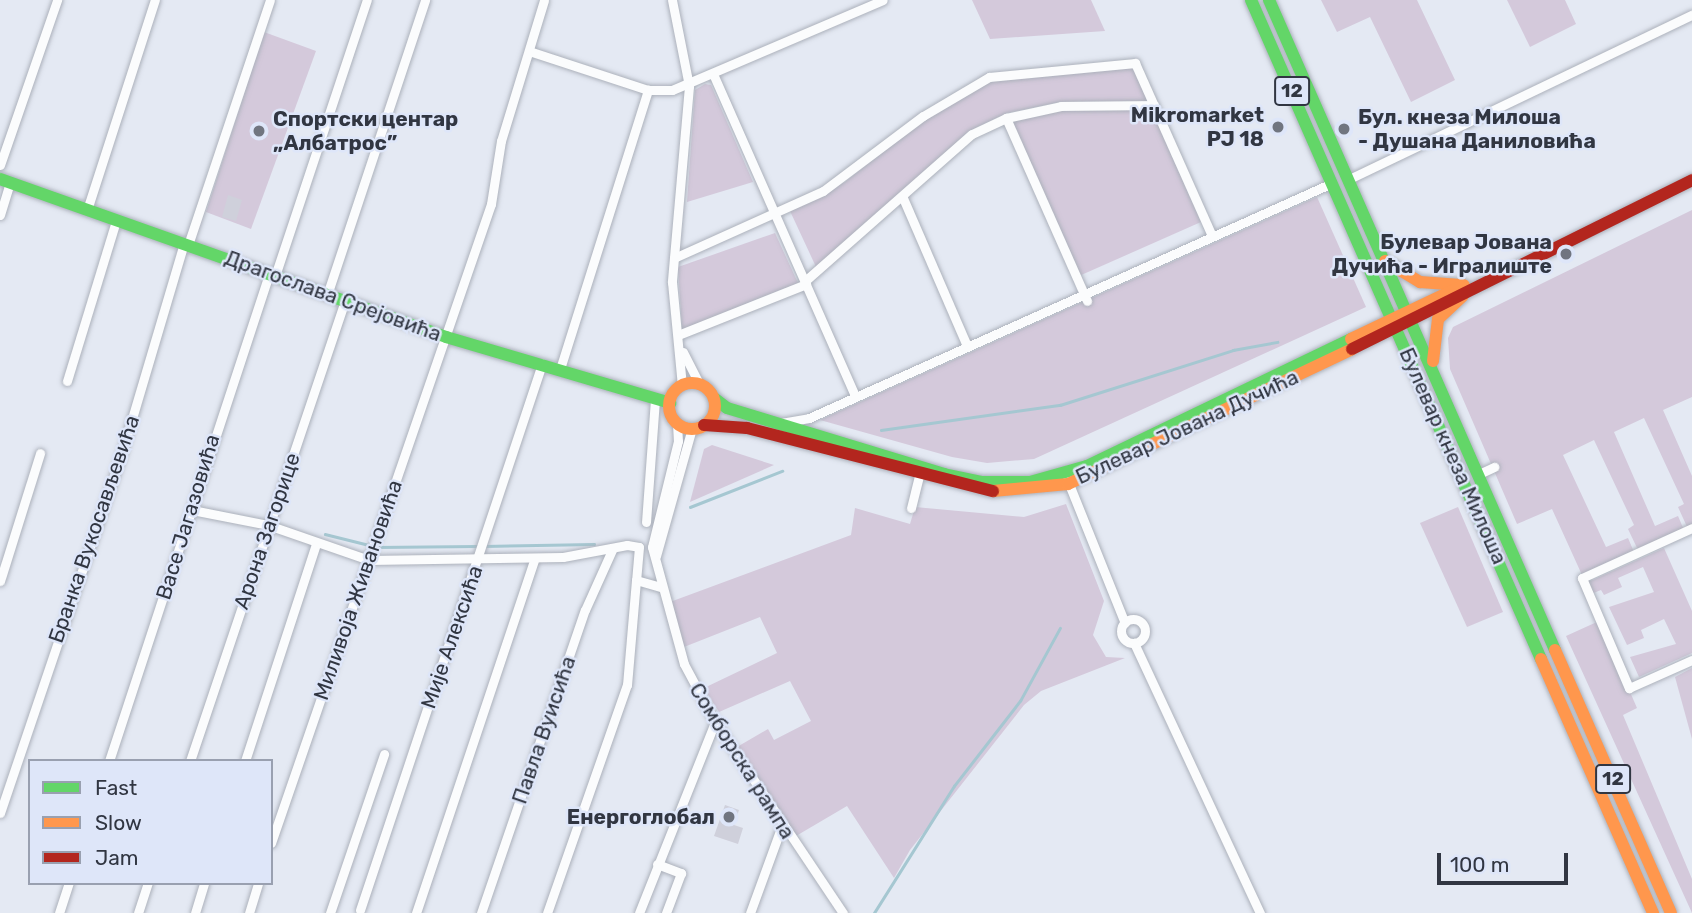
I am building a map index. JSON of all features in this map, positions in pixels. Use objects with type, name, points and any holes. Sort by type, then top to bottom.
[{"type":"street","points":[[0,165],[57,0]]},
{"type":"street","points":[[87,209],[155,0]]},
{"type":"street","name":"Бранка Вукосављевића","points":[[0,813],[122,449],[186,244],[270,0]]},
{"type":"street","name":"Васе Јагазовића","points":[[110,759],[366,0]]},
{"type":"street","points":[[327,295],[425,0]]},
{"type":"street","name":"Миливоја Живановића","points":[[273,837],[491,204],[501,141],[532,52],[544,0]]},
{"type":"street","points":[[672,0],[689,86],[674,258],[682,385],[670,403],[677,423],[698,427],[715,410],[714,398],[700,384],[680,347]]},
{"type":"street","points":[[532,52],[648,90],[689,86],[883,0]]},
{"type":"street","name":"Булевар кнеза Милоша","points":[[1251,0],[1653,913]]},
{"type":"street","name":"Булевар кнеза Милоша","points":[[1269,0],[1671,913]]},
{"type":"street","points":[[1349,179],[1692,15]]},
{"type":"street","points":[[674,258],[775,215],[844,178],[923,116],[989,77],[1135,63],[1212,236]]},
{"type":"street","points":[[714,75],[855,396]]},
{"type":"street","points":[[560,369],[648,90]]},
{"type":"street","points":[[678,335],[805,283],[972,134],[1006,118],[1061,106],[1154,105]]},
{"type":"street","points":[[1006,118],[1085,297]]},
{"type":"street","name":"Булевар Јована Дучића","points":[[698,427],[747,428],[919,477],[1005,493],[1067,479],[1692,180]]},
{"type":"street","points":[[0,215],[5,181]]},
{"type":"street","name":"Драгослава Срејовића","points":[[5,181],[446,337],[670,403]]},
{"type":"street","points":[[779,424],[809,418],[967,346],[1085,297],[1212,236],[1332,183]]},
{"type":"street","points":[[903,198],[967,346]]},
{"type":"street","points":[[67,381],[116,220]]},
{"type":"street","points":[[1385,261],[1420,282],[1462,291],[1438,319],[1433,370]]},
{"type":"street","name":"Арона Загорице","points":[[191,759],[345,301]]},
{"type":"street","name":"Мије Алексића","points":[[360,910],[542,365]]},
{"type":"street","points":[[682,385],[700,384]]},
{"type":"street","points":[[646,522],[655,398]]},
{"type":"street","name":"Булевар Јована Дучића","points":[[714,398],[727,408],[981,482],[1014,484],[1067,479]]},
{"type":"street","points":[[809,418],[809,432]]},
{"type":"street","name":"Сомборска рампа","points":[[677,423],[678,441],[652,547],[661,587],[691,684],[782,825],[844,913]]},
{"type":"street","name":"Сомборска рампа","points":[[656,556],[698,427]]},
{"type":"street","points":[[0,581],[40,453]]},
{"type":"street","points":[[1479,474],[1494,467]]},
{"type":"street","points":[[911,508],[919,477]]},
{"type":"street","points":[[1067,479],[1128,622],[1124,638],[1138,642]]},
{"type":"street","points":[[192,510],[268,525],[316,544],[369,560],[482,549],[535,558],[639,547],[627,685],[547,913]]},
{"type":"street","points":[[1692,528],[1581,578],[1629,688],[1692,660]]},
{"type":"street","points":[[246,759],[316,544]]},
{"type":"street","name":"Павла Вуисића","points":[[481,913],[585,610],[612,550]]},
{"type":"street","points":[[416,913],[535,558]]},
{"type":"street","points":[[636,580],[661,587]]},
{"type":"street","points":[[1128,622],[1144,626],[1138,642],[1148,668],[1261,913]]},
{"type":"street","points":[[1539,652],[1554,645]]},
{"type":"street","points":[[639,913],[715,722]]},
{"type":"street","points":[[330,913],[384,754]]},
{"type":"street","points":[[750,913],[782,825]]},
{"type":"street","points":[[657,864],[681,873],[666,913]]},
{"type":"street","points":[[59,913],[68,885]]},
{"type":"street","points":[[138,913],[147,885]]},
{"type":"street","points":[[195,913],[203,885]]},
{"type":"street","points":[[249,913],[257,885]]},
{"type":"shaded area","points":[[972,0],[1091,0],[1105,31],[990,39]]},
{"type":"shaded area","points":[[1321,0],[1417,0],[1455,80],[1411,102],[1370,17],[1337,32]]},
{"type":"shaded area","points":[[1507,0],[1565,0],[1576,24],[1530,47]]},
{"type":"shaded area","name":"Спортски центар „Албатрос”","points":[[264,32],[316,51],[251,229],[206,212]]},
{"type":"shaded area","points":[[1134,67],[1148,101],[1060,102],[1007,113],[969,131],[817,269],[790,211],[845,182],[926,117],[988,82]]},
{"type":"shaded area","points":[[705,84],[711,85],[753,182],[687,202],[695,90]]},
{"type":"shaded area","points":[[1151,108],[1201,222],[1079,276],[1011,120],[1062,109]]},
{"type":"shaded area","points":[[1317,197],[1366,307],[1034,459],[987,463],[952,457],[820,420]]},
{"type":"shaded area","points":[[1692,210],[1692,397],[1663,410],[1692,476],[1692,527],[1688,529],[1678,507],[1684,504],[1644,418],[1614,432],[1655,526],[1678,516],[1684,530],[1638,550],[1628,529],[1634,525],[1594,440],[1563,455],[1606,547],[1628,538],[1634,552],[1582,575],[1552,509],[1517,524],[1450,369],[1448,338],[1453,327]]},
{"type":"shaded area","points":[[775,233],[798,283],[682,330],[678,267]]},
{"type":"shaded area","points":[[712,445],[774,465],[690,502],[704,449]]},
{"type":"shaded area","points":[[1066,504],[1104,601],[1093,635],[1106,657],[1125,658],[1041,691],[1024,705],[910,850],[894,878],[847,806],[796,836],[737,747],[768,729],[774,740],[811,721],[790,681],[719,712],[704,688],[777,653],[760,617],[684,647],[670,602],[851,535],[855,508],[910,524],[915,507],[1024,517]]},
{"type":"shaded area","points":[[1458,507],[1503,612],[1467,627],[1420,523]]},
{"type":"shaded area","points":[[1664,548],[1692,611],[1692,653],[1639,677],[1630,657],[1676,644],[1664,619],[1641,630],[1644,638],[1627,645],[1609,607],[1654,592],[1643,567],[1618,578],[1622,587],[1604,595],[1601,590],[1591,594],[1586,583]]},
{"type":"shaded area","points":[[1599,621],[1637,708],[1623,715],[1692,879],[1692,913],[1566,636]]},
{"type":"shaded area","points":[[1692,668],[1692,739],[1675,677]]},
{"type":"building","name":"Спортски центар „Албатрос”","points":[[228,195],[242,200],[236,221],[222,217]]},
{"type":"building","name":"Енергоглобал","points":[[725,805],[739,810],[734,825],[743,828],[738,844],[714,836]]},
{"type":"waterway","points":[[881,430],[1060,405],[1233,350],[1277,342]]},
{"type":"waterway","points":[[690,507],[782,471]]},
{"type":"waterway","points":[[325,534],[369,545]]},
{"type":"waterway","points":[[484,546],[594,544]]},
{"type":"waterway","points":[[376,547],[477,546]]},
{"type":"waterway","points":[[874,913],[954,786],[1020,701],[1060,628]]},
{"type":"traffic: fast","points":[[1251,0],[1541,659]]},
{"type":"traffic: fast","points":[[1269,0],[1555,650]]},
{"type":"traffic: fast","points":[[0,179],[446,337],[670,403]]},
{"type":"traffic: fast","points":[[714,398],[727,408],[944,474],[981,482],[1030,482],[1087,466],[1351,339]]},
{"type":"traffic: slow","points":[[1385,261],[1420,282],[1461,285]]},
{"type":"traffic: slow","points":[[1351,339],[1464,285]]},
{"type":"traffic: slow","points":[[1433,361],[1438,319],[1463,296]]},
{"type":"traffic: slow","points":[[993,491],[1068,484],[1352,349]]},
{"type":"traffic: slow","points":[[692,383],[708,390],[715,406],[708,422],[692,429],[676,422],[669,406],[676,390],[692,383]]},
{"type":"traffic: slow","points":[[1555,650],[1671,913]]},
{"type":"traffic: slow","points":[[1541,659],[1653,913]]},
{"type":"traffic: jam","points":[[1352,349],[1692,180]]},
{"type":"traffic: jam","points":[[704,425],[747,428],[993,491]]},
{"type":"place","name":"Mikromarket PJ 18","points":[[1278,127]]},
{"type":"place","name":"Бул. кнеза Милоша - Душана Даниловића","points":[[1344,129]]},
{"type":"place","name":"Спортски центар „Албатрос”","points":[[259,131]]},
{"type":"place","name":"Булевар Јована Дучића - Игралиште","points":[[1566,254]]},
{"type":"place","name":"Енергоглобал","points":[[729,817]]}]
